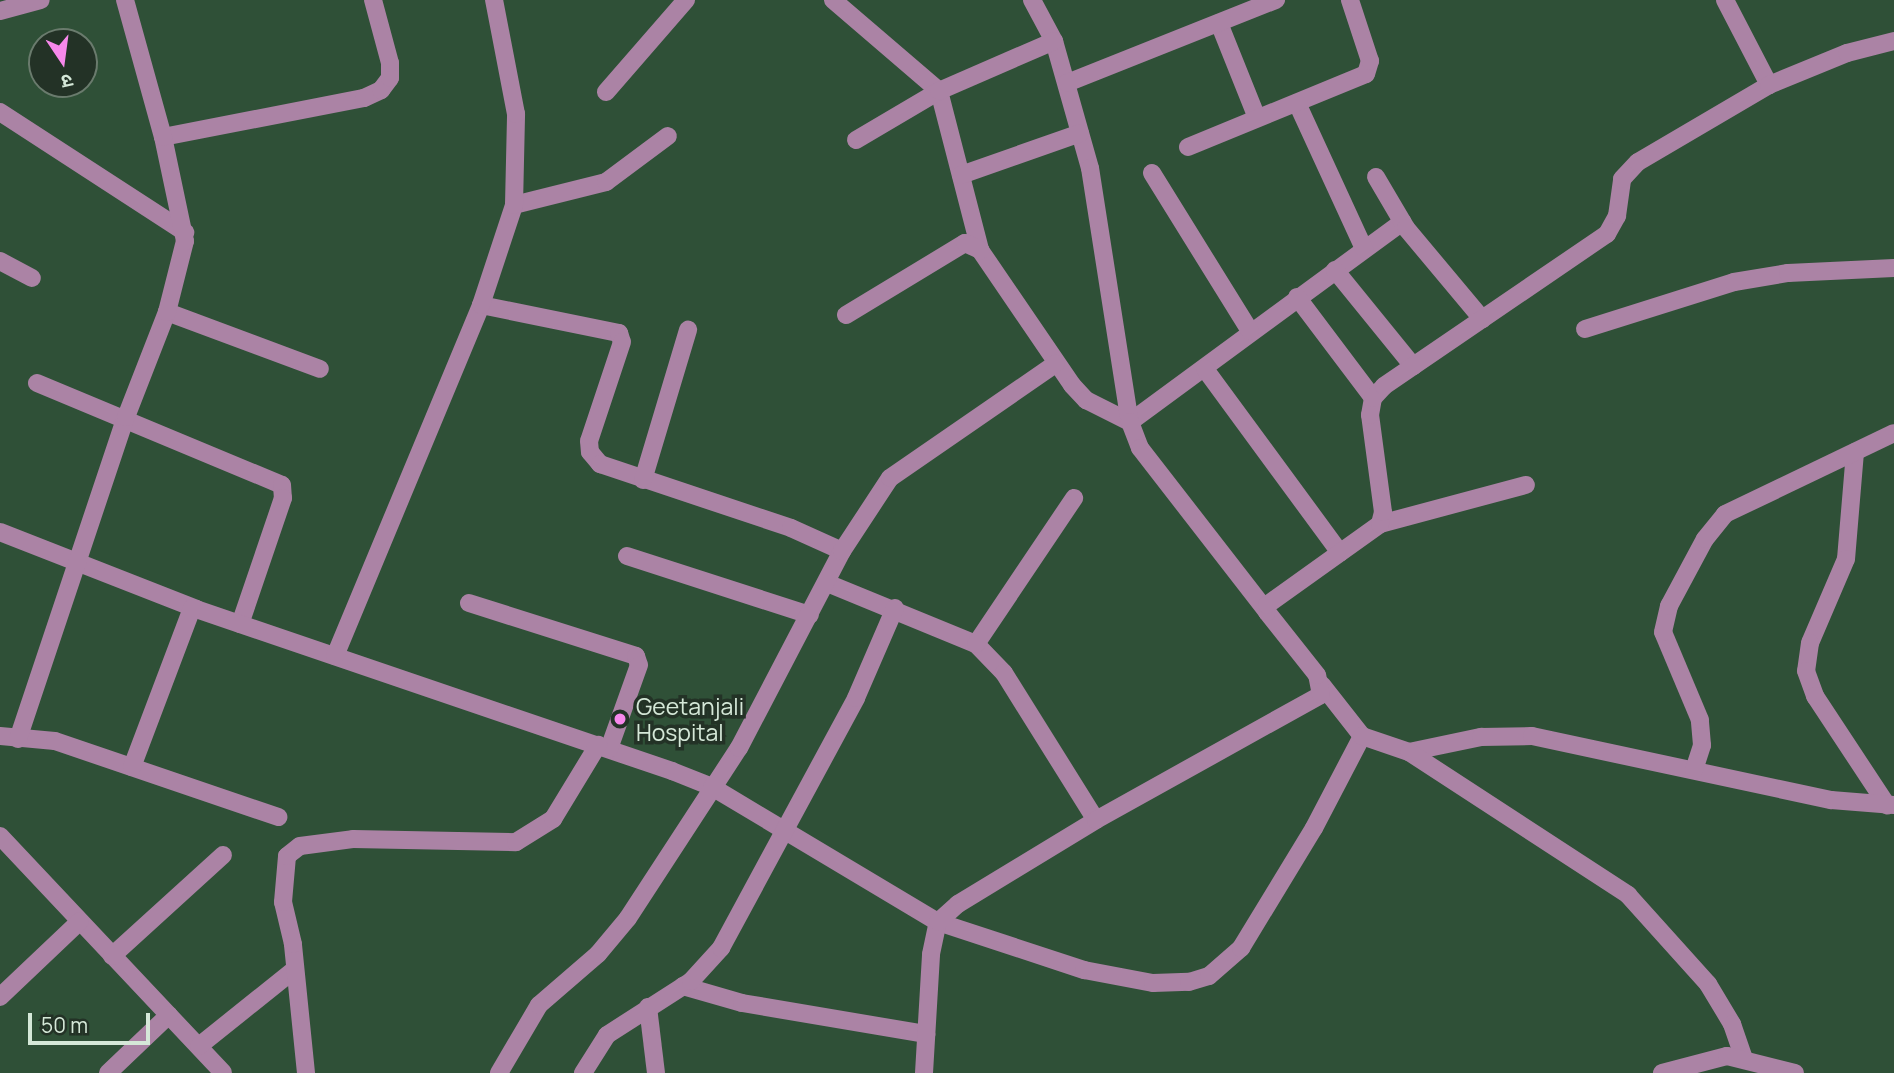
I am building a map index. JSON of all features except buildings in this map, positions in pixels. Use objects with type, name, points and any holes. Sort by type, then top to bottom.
[{"type":"street","points":[[0,11],[41,0]]},
{"type":"street","points":[[125,0],[163,137],[185,232],[167,312],[126,417],[78,564],[9,738],[55,741],[278,817]]},
{"type":"street","points":[[163,137],[364,97],[381,90],[390,78],[390,62],[373,0]]},
{"type":"street","points":[[335,656],[481,305],[514,205],[516,114],[495,0]]},
{"type":"street","points":[[606,92],[686,0]]},
{"type":"street","points":[[833,0],[939,91],[980,250],[1055,364],[1086,400],[1130,422]]},
{"type":"street","points":[[1032,0],[1054,41],[1096,190],[1130,422],[1158,476],[1362,736],[1409,752],[1568,853],[1636,902],[1708,984],[1732,1024],[1744,1059]]},
{"type":"street","points":[[1067,83],[1276,0]]},
{"type":"street","points":[[1188,147],[1360,78],[1370,69],[1350,0]]},
{"type":"street","points":[[1725,0],[1769,85]]},
{"type":"street","points":[[1219,23],[1257,118]]},
{"type":"street","points":[[856,140],[939,91],[1054,41]]},
{"type":"street","points":[[1380,524],[1383,512],[1370,430],[1374,398],[1413,366],[1607,234],[1617,216],[1622,179],[1630,169],[1769,85],[1847,53],[1894,41]]},
{"type":"street","points":[[1297,103],[1364,249]]},
{"type":"street","points":[[0,112],[185,232]]},
{"type":"street","points":[[961,175],[1080,133]]},
{"type":"street","points":[[514,205],[606,182],[667,136]]},
{"type":"street","points":[[1152,173],[1250,331]]},
{"type":"street","points":[[1376,177],[1402,222],[1482,319]]},
{"type":"street","points":[[1130,422],[1205,369],[1250,331],[1402,222]]},
{"type":"street","points":[[846,315],[965,243],[980,250]]},
{"type":"street","points":[[0,261],[32,278]]},
{"type":"street","points":[[1585,329],[1734,282],[1788,273],[1894,268]]},
{"type":"street","points":[[1335,270],[1413,366]]},
{"type":"street","points":[[1297,297],[1374,398]]},
{"type":"street","points":[[481,305],[619,333],[622,342],[590,452],[600,464],[791,528],[842,551]]},
{"type":"street","points":[[167,312],[320,369]]},
{"type":"street","points":[[643,480],[688,330]]},
{"type":"street","points":[[499,1073],[539,1006],[578,974],[628,918],[739,748],[842,551],[902,466],[1055,364]]},
{"type":"street","points":[[1205,369],[1340,553]]},
{"type":"street","points":[[37,383],[126,417],[282,485],[283,498],[240,624]]},
{"type":"street","points":[[1694,770],[1703,733],[1663,632],[1669,606],[1705,539],[1725,514],[1894,433]]},
{"type":"street","points":[[1855,452],[1846,559],[1810,643],[1807,671],[1815,696],[1891,805]]},
{"type":"street","points":[[1267,612],[1271,599],[1380,524],[1527,485]]},
{"type":"street","points":[[976,644],[1074,498]]},
{"type":"street","points":[[0,532],[192,608],[603,747],[712,787],[783,832],[938,922],[1084,970],[1153,983],[1189,982],[1209,976],[1241,948],[1314,828],[1362,736]]},
{"type":"street","points":[[627,556],[810,615]]},
{"type":"street","points":[[827,583],[895,608],[976,644],[1004,673],[1096,820]]},
{"type":"street","points":[[306,1073],[283,902],[284,863],[293,849],[352,839],[516,842],[553,819],[603,747],[639,665],[636,656],[468,603]]},
{"type":"street","points":[[132,767],[192,608]]},
{"type":"street","points":[[583,1073],[607,1035],[702,973],[721,948],[856,698],[895,608]]},
{"type":"street","points":[[924,1073],[938,922],[958,904],[1096,820],[1314,702],[1322,685]]},
{"type":"street","points":[[1409,752],[1481,737],[1532,736],[1831,800],[1891,805]]},
{"type":"street","points":[[0,836],[223,1073]]},
{"type":"street","points":[[112,956],[223,855]]},
{"type":"street","points":[[0,997],[80,921]]},
{"type":"street","points":[[199,1046],[294,970]]},
{"type":"street","points":[[683,986],[742,1003],[926,1034]]},
{"type":"street","points":[[648,1007],[656,1073]]},
{"type":"street","points":[[108,1073],[169,1015]]},
{"type":"street","points":[[1661,1073],[1711,1058],[1744,1059],[1795,1073]]},
{"type":"place","name":"Geetanjali Hospital","points":[[620,719]]}]
